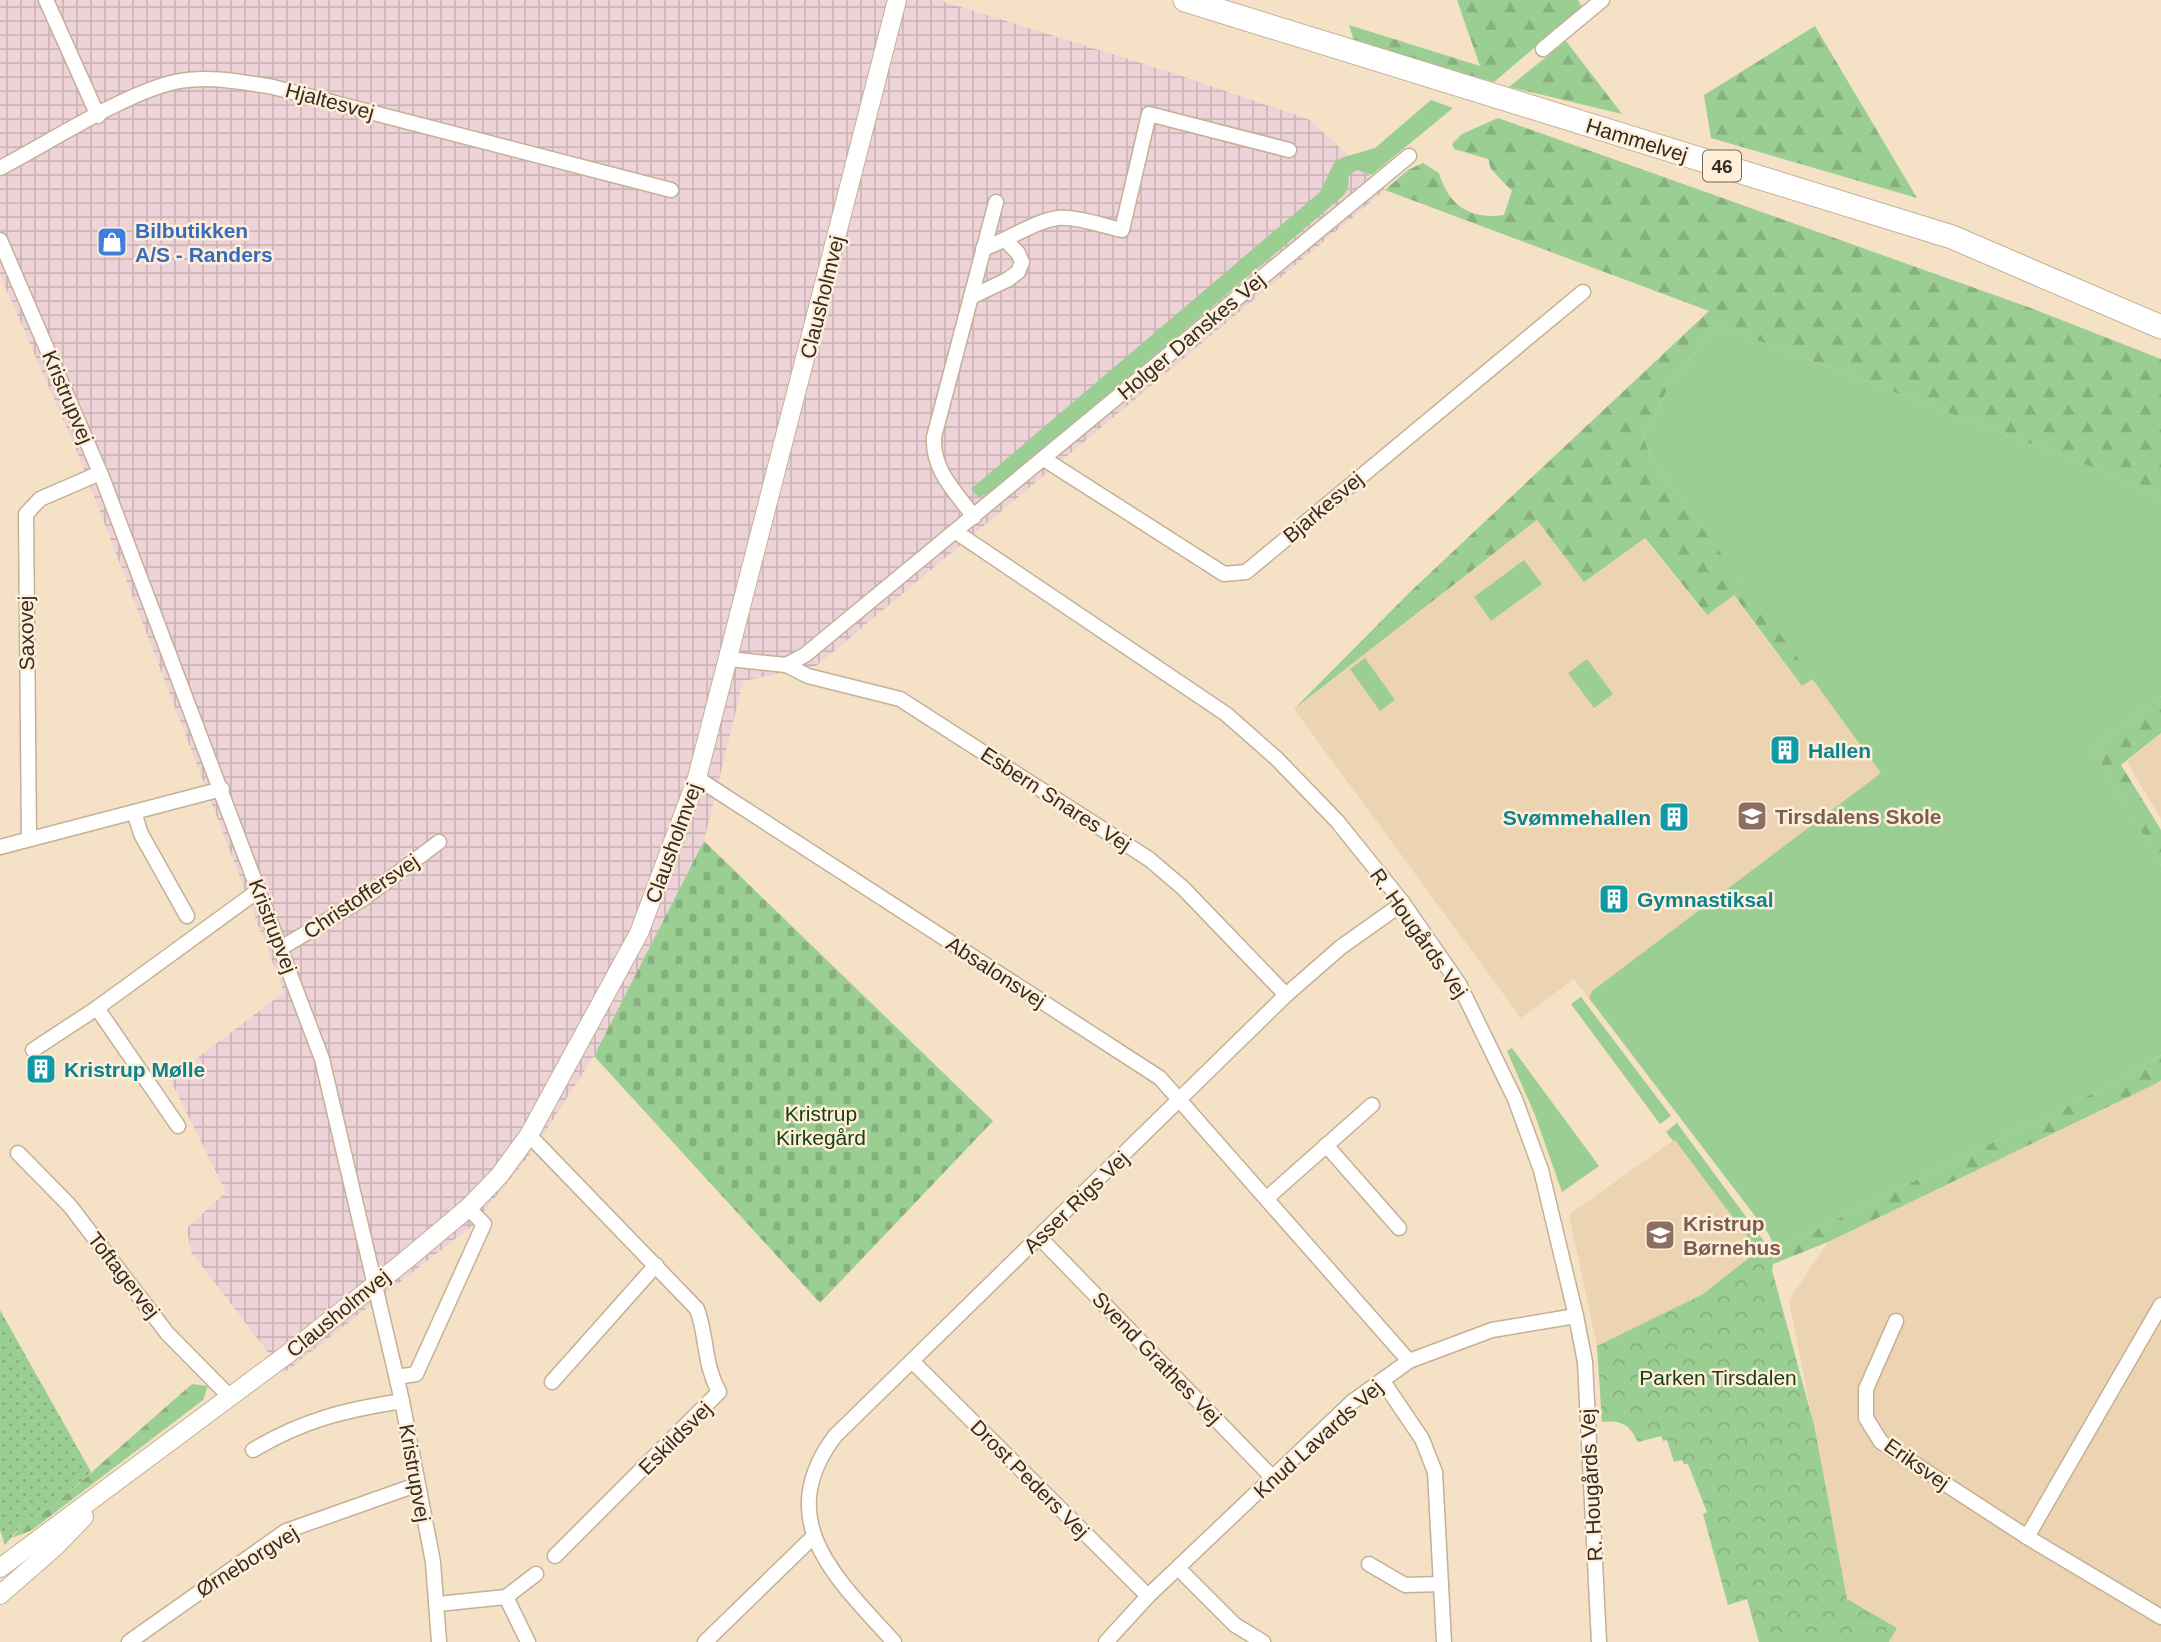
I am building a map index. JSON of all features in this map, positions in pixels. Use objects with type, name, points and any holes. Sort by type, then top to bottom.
[{"type":"highway","name":"Hammelvej","points":[[1185,0],[1952,237],[2161,327]]},
{"type":"street","points":[[46,0],[97,116]]},
{"type":"street","name":"Clausholmvej","points":[[0,1568],[113,1487],[230,1397],[468,1208],[499,1176],[529,1135],[639,933],[697,778],[897,0]]},
{"type":"street","points":[[1543,49],[1602,0]]},
{"type":"street","name":"Hjaltesvej","points":[[0,168],[97,116],[175,82],[215,79],[285,90],[671,190]]},
{"type":"street","points":[[983,249],[1007,242],[1043,222],[1064,217],[1122,230],[1149,114],[1289,150]]},
{"type":"street","name":"Holger Danskes Vej","points":[[786,665],[805,655],[956,532],[1409,156]]},
{"type":"street","points":[[974,517],[941,472],[933,456],[933,437],[996,202]]},
{"type":"street","name":"Kristrupvej","points":[[0,240],[100,473],[222,789],[322,1059],[402,1401],[439,1605],[439,1642]]},
{"type":"street","points":[[971,297],[1018,271],[1022,262],[1018,253],[1007,242]]},
{"type":"street","name":"Bjarkesvej","points":[[1044,458],[1224,574],[1246,572],[1583,292]]},
{"type":"street","name":"Saxovej","points":[[29,839],[26,514],[40,499],[100,473]]},
{"type":"street","name":"R. Hougårds Vej","points":[[956,532],[1226,714],[1300,781],[1337,821],[1403,903],[1459,984],[1515,1099],[1541,1170],[1576,1316],[1585,1363],[1599,1642]]},
{"type":"street","points":[[729,659],[786,665]]},
{"type":"street","name":"Esbern Snares Vej","points":[[786,665],[808,676],[900,699],[1149,859],[1184,888],[1286,995]]},
{"type":"street","name":"Absalonsvej","points":[[697,778],[1160,1079],[1181,1099],[1409,1361]]},
{"type":"street","points":[[0,847],[222,789]]},
{"type":"street","points":[[134,812],[141,834],[187,916]]},
{"type":"street","name":"Christoffersvej","points":[[281,948],[363,899],[439,842]]},
{"type":"street","points":[[33,1050],[97,1008],[259,890]]},
{"type":"street","name":"Asser Rigs Vej","points":[[894,1642],[840,1582],[813,1537],[808,1494],[821,1454],[835,1436],[1286,995],[1341,947],[1403,903]]},
{"type":"street","points":[[97,1008],[178,1126]]},
{"type":"street","points":[[1267,1198],[1372,1105]]},
{"type":"street","name":"Eskildsvej","points":[[529,1135],[697,1309],[705,1331],[708,1372],[719,1392],[555,1556]]},
{"type":"street","points":[[1326,1145],[1399,1228]]},
{"type":"street","name":"Toftagervej","points":[[18,1153],[70,1206],[167,1333],[230,1397]]},
{"type":"street","points":[[397,1377],[416,1374],[484,1224],[468,1208]]},
{"type":"street","name":"Svend Grathes Vej","points":[[1040,1238],[1273,1478]]},
{"type":"street","points":[[552,1382],[656,1265]]},
{"type":"street","points":[[2027,1537],[2161,1305]]},
{"type":"street","name":"Knud Lavards Vej","points":[[1106,1642],[1178,1567],[1352,1402],[1409,1361],[1492,1329],[1576,1316]]},
{"type":"street","name":"Eriksvej","points":[[1896,1321],[1866,1389],[1866,1418],[1881,1442],[2027,1537],[2161,1618]]},
{"type":"street","name":"Drost Peders Vej","points":[[912,1360],[1148,1597]]},
{"type":"street","points":[[1382,1380],[1422,1439],[1435,1472],[1444,1642]]},
{"type":"street","points":[[253,1450],[275,1437],[342,1410],[402,1401]]},
{"type":"street","name":"Ørneborgvej","points":[[129,1642],[286,1531],[416,1485]]},
{"type":"street","name":"Clausholmvej","points":[[0,1595],[55,1547],[113,1487]]},
{"type":"street","points":[[705,1642],[813,1537]]},
{"type":"street","points":[[1369,1564],[1405,1585],[1441,1584]]},
{"type":"street","points":[[1178,1567],[1235,1625],[1263,1642]]},
{"type":"street","points":[[439,1605],[506,1597],[536,1574]]},
{"type":"street","points":[[506,1597],[528,1642]]},
{"type":"shaded area","points":[[0,0],[938,0],[1173,73],[1310,120],[1385,190],[816,666],[743,681],[704,841],[594,1056],[532,1152],[473,1225],[284,1373],[191,1252],[187,1228],[226,1192],[170,1079],[284,992],[76,449],[0,275]]},
{"type":"shaded area","name":"Tirsdalens Skole","points":[[1717,325],[2092,467],[2161,499],[2161,696],[2092,749],[2161,865],[2161,1055],[1776,1249],[1768,1233],[1574,979],[1521,1018],[1294,709],[1538,520],[1644,538],[1706,615],[1733,595],[1801,685],[1812,680],[1650,457]]},
{"type":"shaded area","points":[[2161,733],[2161,819],[2127,762]]},
{"type":"shaded area","points":[[2161,1080],[2161,1642],[1889,1642],[1897,1628],[1847,1599],[1789,1300],[1828,1242]]},
{"type":"shaded area","name":"Kristrup Børnehus","points":[[1675,1139],[1758,1251],[1702,1295],[1597,1346],[1569,1215]]},
{"type":"green space","points":[[1457,0],[1578,0],[1582,7],[1494,82],[1355,44],[1349,25],[1480,66]]},
{"type":"green space","points":[[1815,26],[1917,198],[1711,138],[1704,95]]},
{"type":"green space","points":[[1566,41],[1622,114],[1509,87]]},
{"type":"green space","points":[[1431,100],[1453,108],[1371,175],[1357,170],[1349,175],[1348,188],[1344,195],[994,492],[978,497],[971,489],[1320,192],[1334,163],[1341,158],[1375,148]]},
{"type":"green space","points":[[1498,118],[2028,307],[2161,359],[2161,499],[2092,467],[1717,325],[1669,386],[1644,437],[1650,457],[1813,679],[1802,686],[1734,595],[1707,615],[1645,538],[1584,582],[1537,520],[1294,709],[1410,592],[1709,311],[1385,190],[1408,170],[1423,163],[1439,173],[1448,194],[1462,208],[1481,215],[1504,215],[1512,191],[1491,169],[1488,159],[1454,149],[1452,144],[1462,134]]},
{"type":"green space","name":"Tirsdalens Skole","points":[[1717,325],[2092,467],[2161,499],[2161,696],[2092,749],[2161,865],[2161,1055],[2116,1082],[1776,1249],[1768,1233],[1589,998],[1592,991],[1881,773],[1650,457],[1644,437],[1669,386]]},
{"type":"green space","points":[[1524,560],[1542,584],[1491,621],[1474,597]]},
{"type":"green space","points":[[1365,658],[1395,700],[1380,711],[1350,669]]},
{"type":"green space","points":[[1587,659],[1613,694],[1594,708],[1568,673]]},
{"type":"green space","points":[[2161,696],[2161,733],[2121,765],[2161,830],[2161,865],[2092,749]]},
{"type":"green space","name":"Kristrup Kirkegård","points":[[704,841],[993,1121],[820,1303],[594,1056]]},
{"type":"green space","points":[[1581,997],[1671,1116],[1660,1124],[1571,1004]]},
{"type":"green space","points":[[1512,1048],[1599,1166],[1562,1192],[1535,1115],[1507,1051]]},
{"type":"green space","points":[[2161,1055],[2161,1080],[2157,1083],[1828,1242],[1773,1264],[1776,1249],[2116,1082]]},
{"type":"green space","points":[[1677,1123],[1766,1244],[1759,1250],[1768,1250],[1764,1264],[1704,1294],[1758,1251],[1675,1140],[1666,1132]]},
{"type":"green space","name":"Parken Tirsdalen","points":[[1776,1249],[1772,1270],[1814,1425],[1847,1599],[1897,1628],[1889,1642],[1759,1642],[1747,1599],[1728,1605],[1703,1514],[1707,1512],[1688,1464],[1684,1464],[1682,1460],[1674,1462],[1667,1440],[1663,1441],[1661,1436],[1638,1442],[1624,1424],[1602,1422],[1597,1346],[1702,1295],[1758,1251]]},
{"type":"green space","points":[[0,1310],[91,1472],[52,1507],[25,1521],[5,1545],[0,1530]]},
{"type":"green space","points":[[192,1384],[208,1386],[203,1400],[32,1530],[12,1538],[25,1521],[52,1507]]},
{"type":"place","name":"Bilbutikken A/S - Randers","points":[[112,242]]},
{"type":"place","name":"Hallen","points":[[1785,750]]},
{"type":"place","name":"Tirsdalens Skole","points":[[1752,816]]},
{"type":"place","name":"Svømmehallen","points":[[1674,817]]},
{"type":"place","name":"Gymnastiksal","points":[[1614,899]]},
{"type":"place","name":"Kristrup Mølle","points":[[41,1069]]},
{"type":"place","name":"Kristrup Børnehus","points":[[1660,1235]]}]
